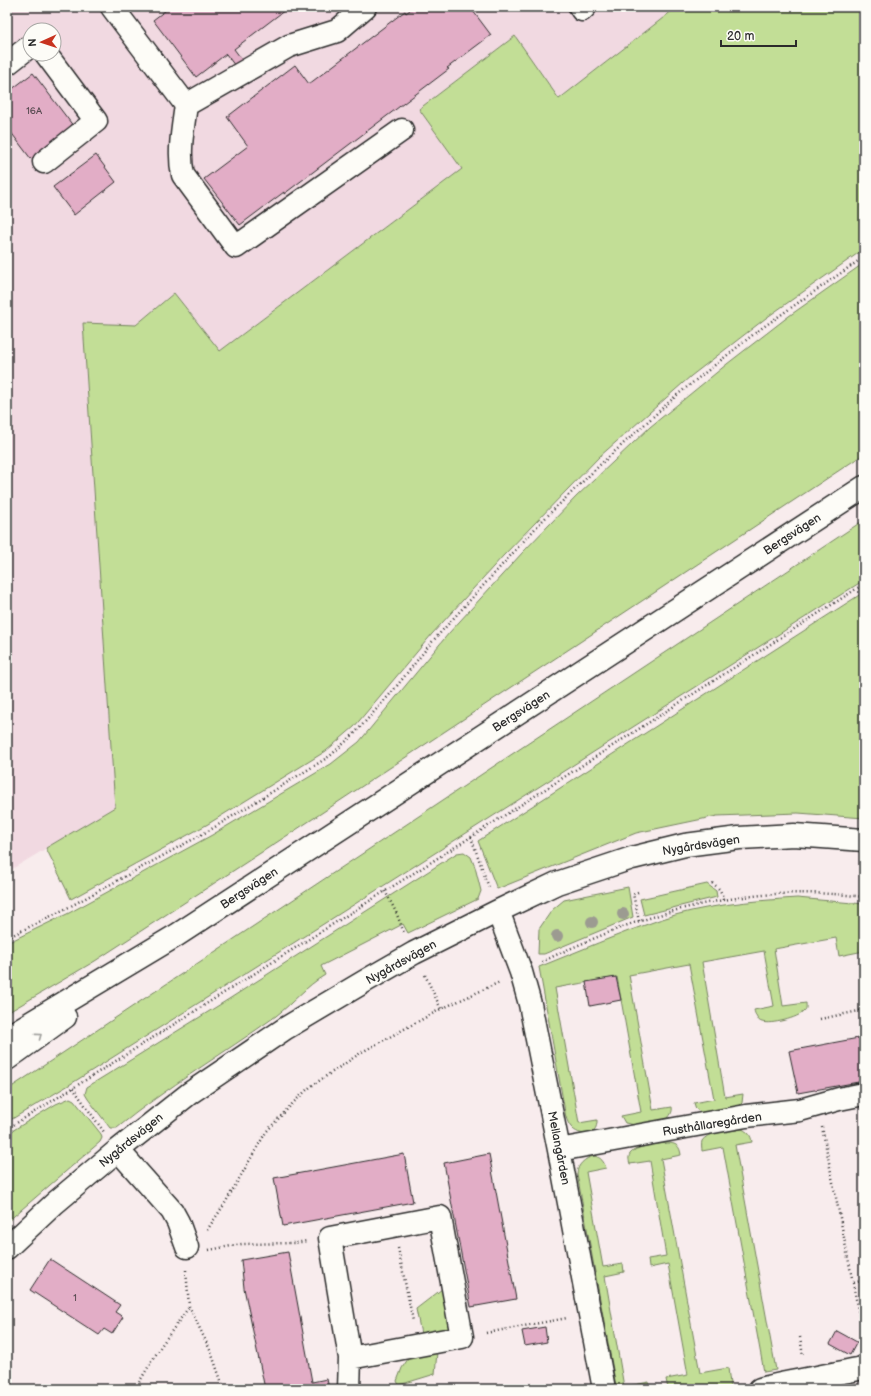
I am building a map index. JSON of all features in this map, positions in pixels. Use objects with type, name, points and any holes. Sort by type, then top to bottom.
[{"type":"street","points":[[112,7],[186,105],[180,163],[183,175],[236,247],[402,130]]},
{"type":"street","points":[[186,105],[289,46],[337,31],[365,7]]},
{"type":"street","points":[[580,7],[582,10],[585,7]]},
{"type":"street","points":[[7,64],[22,52]]},
{"type":"street","points":[[44,162],[96,122],[52,62]]},
{"type":"street","name":"Bergsvägen","points":[[7,1037],[177,935],[864,487]]},
{"type":"street","name":"Nygårdsvägen","points":[[7,1248],[55,1203],[118,1150],[190,1093],[286,1028],[366,980],[414,953],[498,911],[557,884],[632,858],[685,845],[740,838],[794,835],[864,840]]},
{"type":"street","name":"Mellangården","points":[[498,911],[521,972],[530,1004],[604,1389]]},
{"type":"street","name":"Bergsvägen","points":[[7,1059],[177,935]]},
{"type":"street","name":"Rusthållaregården","points":[[559,1150],[746,1116],[790,1112],[864,1094]]},
{"type":"street","points":[[118,1150],[172,1211],[178,1222],[187,1247]]},
{"type":"street","points":[[349,1389],[350,1358],[330,1238],[440,1217],[462,1337],[350,1358]]},
{"type":"street","points":[[760,1389],[862,1368],[864,1369]]},
{"type":"path","points":[[7,938],[69,907],[210,830],[330,756],[355,734],[392,692],[431,643],[542,521],[602,463],[688,386],[759,330],[864,256]]},
{"type":"path","points":[[7,1128],[471,837],[864,584]]},
{"type":"path","points":[[471,837],[498,911]]},
{"type":"path","points":[[712,883],[719,888],[723,900]]},
{"type":"path","points":[[385,891],[396,912],[402,929]]},
{"type":"path","points":[[638,892],[633,894],[639,921]]},
{"type":"path","points":[[187,1247],[199,1239],[224,1205],[266,1132],[294,1102],[310,1087],[362,1052],[441,1008],[521,972],[560,952],[639,921],[690,907],[723,900],[778,894],[832,893],[864,897]]},
{"type":"path","points":[[820,1019],[864,1010]]},
{"type":"path","points":[[73,1088],[118,1150]]},
{"type":"path","points":[[817,1106],[828,1153],[864,1341]]},
{"type":"path","points":[[393,1226],[417,1346]]},
{"type":"path","points":[[187,1247],[210,1250],[242,1244],[295,1243],[330,1238]]},
{"type":"path","points":[[187,1247],[186,1271],[190,1306],[211,1352],[224,1389]]},
{"type":"path","points":[[853,1283],[864,1280]]},
{"type":"path","points":[[135,1389],[161,1346],[190,1306]]},
{"type":"path","points":[[462,1337],[590,1314]]},
{"type":"shaded area","points":[[7,7],[677,7],[559,99],[515,36],[419,109],[462,169],[220,351],[174,293],[136,325],[83,324],[115,807],[7,872]]},
{"type":"green space","points":[[677,7],[864,7],[864,249],[766,318],[691,376],[599,457],[503,556],[432,634],[354,727],[326,751],[208,824],[71,899],[46,848],[115,807],[83,323],[136,325],[174,293],[220,351],[462,169],[419,109],[515,36],[559,99]]},
{"type":"green space","points":[[864,263],[864,454],[95,961],[7,1013],[7,943],[69,913],[212,835],[331,764],[359,742],[449,633],[523,552],[577,496],[650,427],[727,364],[789,316]]},
{"type":"green space","points":[[864,520],[864,580],[69,1085],[7,1122],[7,1090]]},
{"type":"green space","points":[[864,592],[864,818],[798,813],[717,816],[636,833],[497,889],[478,841]]},
{"type":"green space","points":[[464,852],[471,857],[475,867],[481,891],[478,899],[408,933],[403,924],[321,966],[325,975],[312,984],[276,1016],[175,1085],[117,1128],[110,1128],[88,1099],[85,1094],[87,1087],[229,999],[457,853]]},
{"type":"green space","points":[[707,884],[716,891],[717,897],[644,915],[640,899]]},
{"type":"green space","points":[[628,887],[633,917],[544,954],[538,954],[539,929],[552,910],[564,900]]},
{"type":"green space","points":[[797,898],[864,904],[864,951],[839,956],[836,938],[774,949],[783,1006],[806,1003],[806,1007],[801,1014],[771,1023],[760,1021],[756,1017],[754,1010],[774,1006],[764,951],[702,962],[725,1097],[743,1094],[742,1103],[739,1106],[702,1113],[696,1109],[694,1103],[714,1099],[689,964],[629,975],[653,1110],[672,1107],[671,1114],[667,1119],[635,1125],[625,1123],[621,1116],[641,1112],[617,977],[555,988],[579,1123],[597,1120],[594,1130],[587,1134],[579,1133],[574,1130],[568,1122],[565,1114],[539,967],[629,931],[676,915],[727,904]]},
{"type":"green space","points":[[70,1098],[74,1100],[101,1134],[102,1138],[100,1142],[7,1222],[7,1134],[56,1104]]},
{"type":"green space","points":[[742,1129],[749,1134],[752,1142],[735,1145],[776,1370],[764,1372],[723,1147],[702,1151],[702,1141],[705,1138],[720,1132]]},
{"type":"green space","points":[[667,1143],[677,1146],[680,1149],[681,1155],[661,1159],[700,1373],[728,1368],[730,1389],[668,1389],[666,1379],[688,1375],[668,1264],[649,1268],[648,1259],[666,1256],[650,1161],[630,1164],[629,1158],[630,1154],[636,1149]]},
{"type":"green space","points":[[594,1156],[599,1157],[602,1160],[606,1168],[586,1172],[603,1267],[623,1264],[624,1272],[605,1276],[624,1387],[649,1382],[650,1389],[617,1389],[616,1386],[577,1174],[578,1168],[582,1162]]},
{"type":"green space","points":[[442,1289],[449,1329],[421,1334],[416,1309]]},
{"type":"green space","points":[[437,1352],[435,1374],[399,1385],[397,1381],[402,1368],[410,1356]]},
{"type":"building","points":[[170,7],[289,7],[234,49],[243,61],[235,66],[226,54],[196,77],[153,20]]},
{"type":"building","points":[[414,7],[470,7],[491,35],[447,68],[449,69],[284,194],[284,192],[240,225],[204,179],[248,146],[227,117],[295,65],[309,84],[405,11],[406,13]]},
{"type":"building","points":[[33,73],[74,127],[31,159],[7,127],[7,93]]},
{"type":"building","points":[[96,155],[116,182],[74,215],[53,187]]},
{"type":"building","points":[[616,977],[621,1000],[590,1006],[586,982]]},
{"type":"building","points":[[864,1037],[864,1081],[798,1093],[789,1051]]},
{"type":"building","points":[[404,1154],[413,1202],[283,1226],[274,1178]]},
{"type":"building","points":[[489,1154],[516,1299],[471,1307],[444,1163]]},
{"type":"building","points":[[288,1252],[312,1382],[327,1379],[329,1389],[265,1389],[244,1288],[241,1260]]},
{"type":"building","points":[[50,1259],[120,1305],[115,1312],[123,1317],[112,1334],[104,1329],[99,1335],[30,1290]]},
{"type":"building","points":[[545,1327],[547,1342],[525,1346],[522,1331]]},
{"type":"building","points":[[837,1331],[857,1342],[850,1355],[830,1344]]}]
